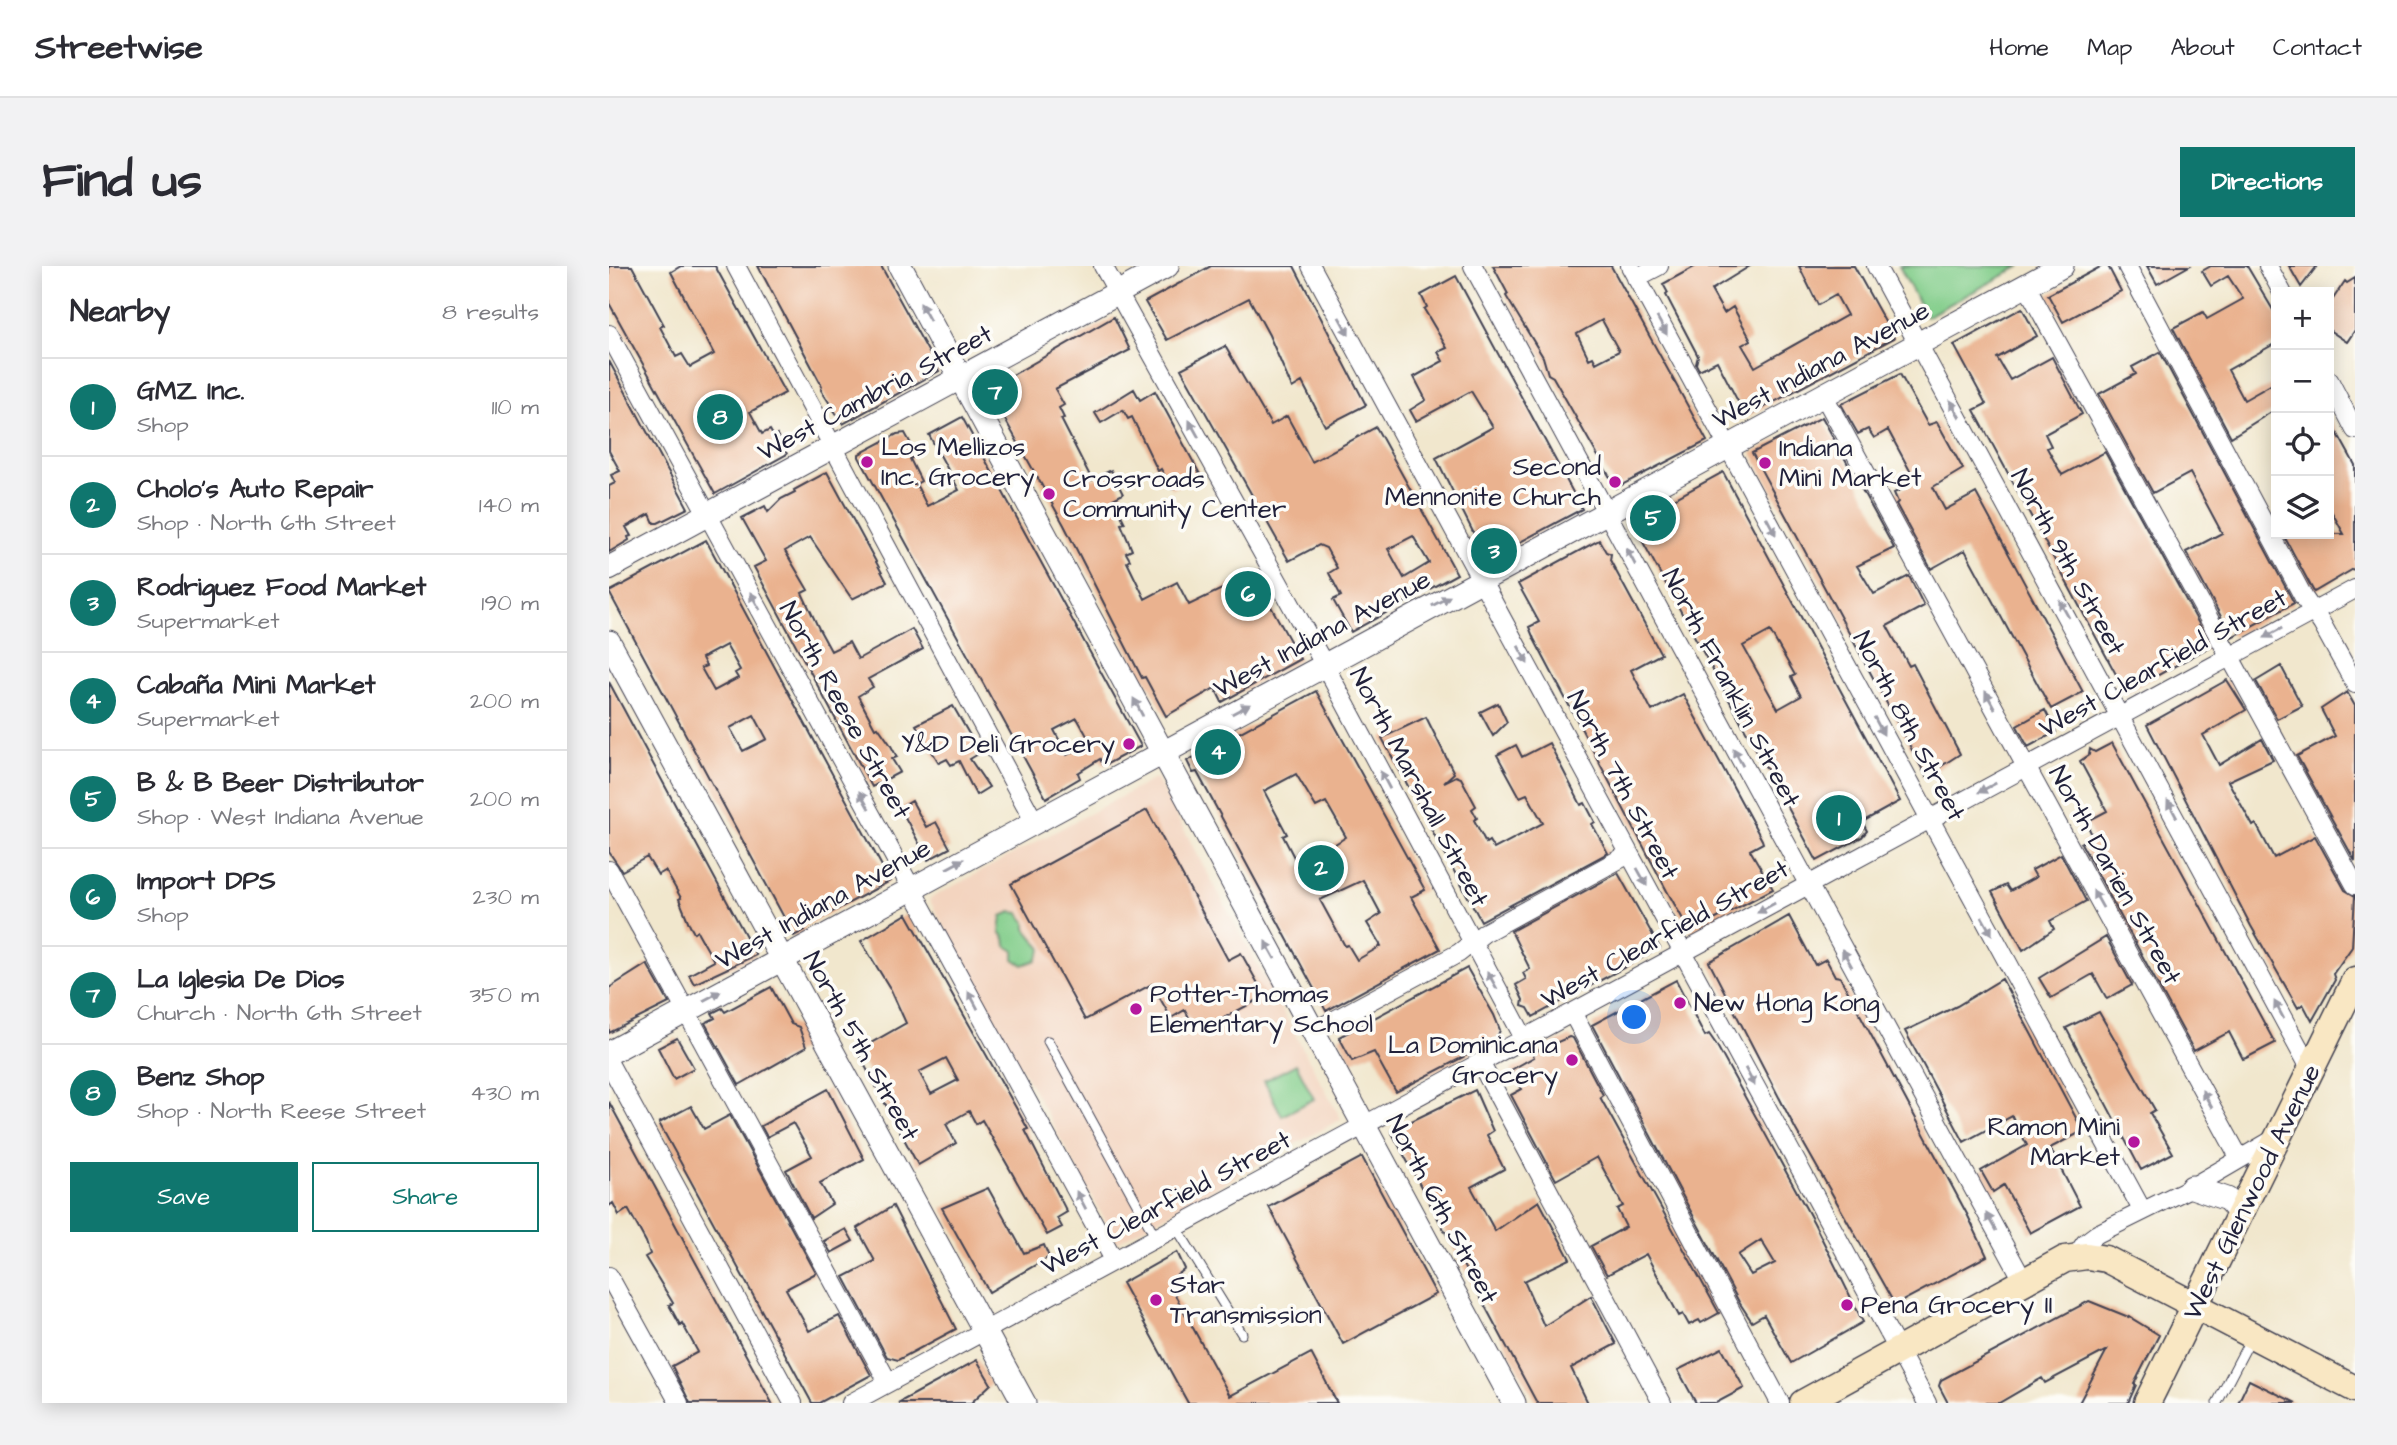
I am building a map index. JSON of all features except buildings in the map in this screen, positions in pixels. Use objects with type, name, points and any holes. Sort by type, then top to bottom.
[{"type":"main road","name":"West Glenwood Avenue","points":[[2147,1403],[2355,980]]},
{"type":"main road","points":[[1803,1403],[2076,1256],[2106,1259],[2195,1308],[2355,1389]]},
{"type":"street","points":[[736,266],[1034,821]]},
{"type":"street","name":"North 6th Street","points":[[900,266],[1514,1403]]},
{"type":"street","name":"North Marshall Street","points":[[1103,266],[1324,664],[1525,1040]]},
{"type":"street","name":"West Cambria Street","points":[[609,568],[962,380],[1167,266]]},
{"type":"street","name":"North 7th Street","points":[[1311,266],[1483,579],[1927,1403]]},
{"type":"street","name":"North Franklin Street","points":[[1473,266],[2024,1282]]},
{"type":"street","points":[[1633,272],[1659,266]]},
{"type":"street","name":"North 9th Street","points":[[1876,266],[2122,716],[2311,1070]]},
{"type":"street","name":"West Indiana Avenue","points":[[609,1053],[2062,266]]},
{"type":"street","points":[[2127,266],[2355,684]]},
{"type":"street","points":[[2268,266],[2279,287]]},
{"type":"street","name":"North 8th Street","points":[[1633,272],[2142,1210]]},
{"type":"street","points":[[2026,285],[2355,885]]},
{"type":"street","name":"North Reese Street","points":[[609,334],[913,887],[1114,1261]]},
{"type":"street","points":[[2334,390],[2355,430]]},
{"type":"street","name":"North Darien Street","points":[[1824,396],[2240,1159]]},
{"type":"street","name":"West Clearfield Street","points":[[851,1403],[2355,589]]},
{"type":"street","name":"North 5th Street","points":[[609,642],[1024,1403]]},
{"type":"street","points":[[1314,1031],[1459,953],[1471,942],[1629,854]]},
{"type":"street","points":[[609,870],[888,1382]]},
{"type":"street","points":[[1573,1014],[1780,1403]]},
{"type":"street","points":[[609,1063],[793,1403]]},
{"type":"street","points":[[1481,1064],[1662,1403]]},
{"type":"street","points":[[2076,1256],[2085,1243],[2142,1210],[2192,1187],[2277,1138]]},
{"type":"street","points":[[2192,1187],[2227,1199],[2240,1213]]},
{"type":"street","points":[[609,1276],[679,1403]]},
{"type":"lane","points":[[1048,1041],[1156,1238]]},
{"type":"lane","points":[[1176,1227],[1242,1334]]},
{"type":"lane","points":[[2217,1403],[2252,1337]]},
{"type":"shaded area","name":"Potter-Thomas Elementary School","points":[[1156,778],[1341,1119],[1117,1242],[929,899]]},
{"type":"green space","points":[[1899,266],[2021,266],[1926,317]]},
{"type":"green space","points":[[1011,912],[1019,913],[1026,922],[1026,929],[1042,949],[1037,960],[1023,965],[1014,959],[1014,951],[1006,946],[1005,938],[1000,932],[1002,916]]},
{"type":"green space","points":[[1296,1064],[1314,1099],[1282,1116],[1264,1081]]},
{"type":"place","name":"La Iglesia De Dios","points":[[995,392]]},
{"type":"place","name":"Benz Shop","points":[[720,417]]},
{"type":"place","name":"Los Mellizos Inc. Grocery","points":[[867,462]]},
{"type":"place","name":"Indiana Mini Market","points":[[1765,463]]},
{"type":"place","name":"Second Mennonite Church","points":[[1615,482]]},
{"type":"place","name":"Crossroads Community Center","points":[[1049,494]]},
{"type":"place","name":"B & B Beer Distributor","points":[[1653,518]]},
{"type":"place","name":"Rodriguez Food Market","points":[[1494,551]]},
{"type":"place","name":"Import DPS","points":[[1248,594]]},
{"type":"place","name":"Y&D Deli Grocery","points":[[1129,744]]},
{"type":"place","name":"Cabaña Mini Market","points":[[1218,752]]},
{"type":"place","name":"GMZ Inc.","points":[[1839,818]]},
{"type":"place","name":"Cholo's Auto Repair","points":[[1321,868]]},
{"type":"place","name":"New Hong Kong","points":[[1680,1003]]},
{"type":"place","name":"Potter-Thomas Elementary School","points":[[1136,1009]]},
{"type":"place","name":"La Dominicana Grocery","points":[[1572,1060]]},
{"type":"place","name":"Ramon Mini Market","points":[[2134,1142]]},
{"type":"place","name":"Star Transmission","points":[[1156,1300]]},
{"type":"place","name":"Pena Grocery II","points":[[1847,1305]]}]
